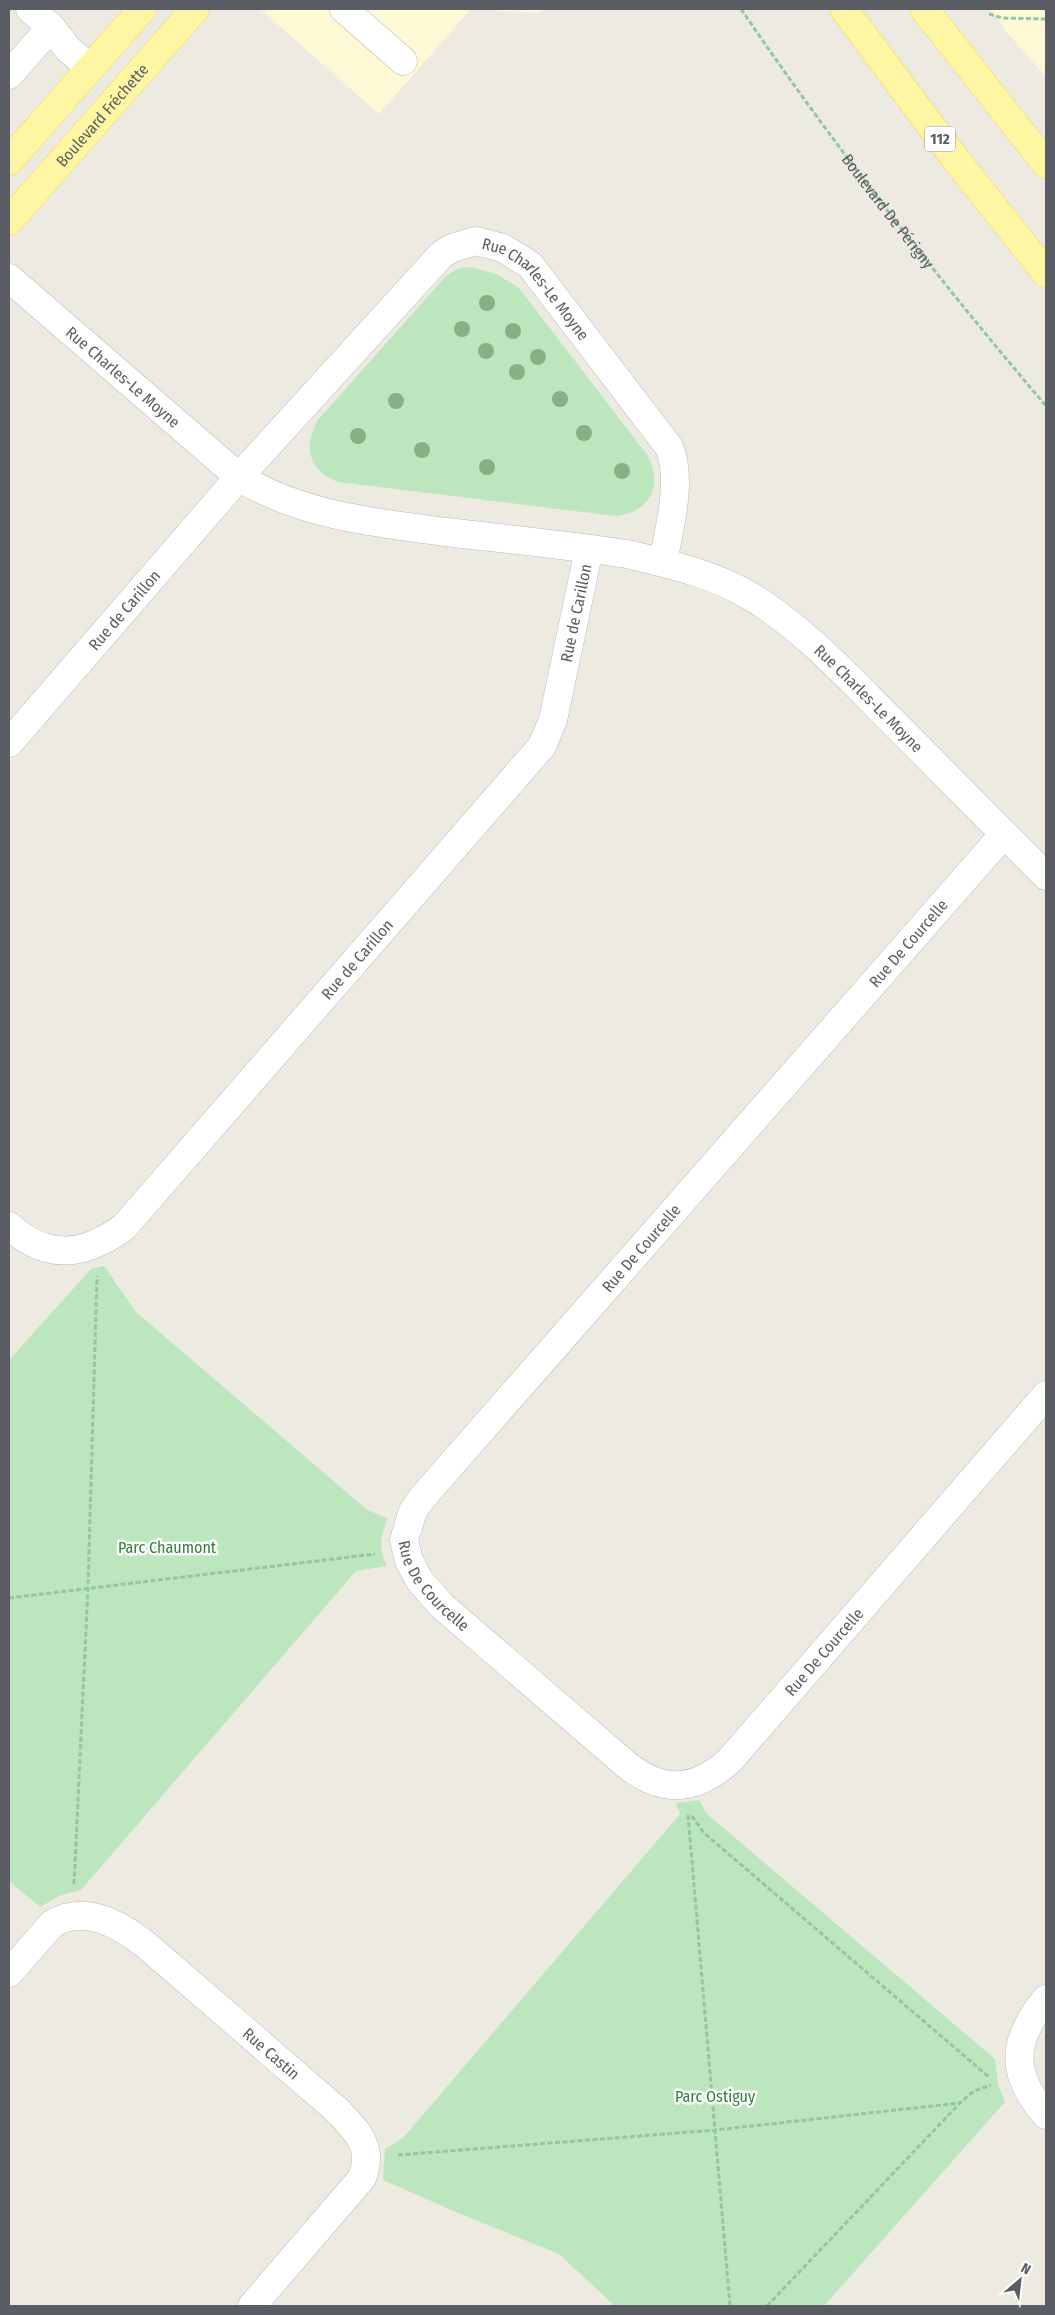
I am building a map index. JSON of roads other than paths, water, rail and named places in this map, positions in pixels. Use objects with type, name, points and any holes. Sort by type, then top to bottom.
[{"type":"main road","points":[[9,161],[142,9]]},
{"type":"main road","name":"Boulevard Fréchette","points":[[9,221],[195,9]]},
{"type":"main road","name":"112","points":[[844,9],[957,161],[1046,273]]},
{"type":"main road","points":[[924,9],[1046,164]]},
{"type":"street","points":[[30,9],[51,27],[68,49],[90,68]]},
{"type":"street","points":[[344,9],[403,61]]},
{"type":"street","points":[[9,75],[51,27]]},
{"type":"street","name":"Rue Charles-Le Moyne","points":[[239,477],[434,261],[452,248],[476,241],[488,243],[503,248],[530,265],[669,447],[675,469],[670,522],[663,562]]},
{"type":"street","name":"Rue Charles-Le Moyne","points":[[9,278],[239,477],[268,493],[347,517],[408,527],[589,549],[663,562],[699,573],[752,597],[792,625],[833,662],[1046,876]]},
{"type":"street","name":"Rue de Carillon","points":[[9,743],[239,477]]},
{"type":"street","name":"Rue de Carillon","points":[[9,1226],[19,1235],[46,1249],[78,1251],[116,1233],[132,1219],[542,746],[553,720],[589,549]]},
{"type":"street","name":"Rue De Courcelle","points":[[1004,834],[422,1498],[413,1511],[406,1529],[404,1540],[406,1551],[414,1573],[442,1606],[628,1766],[653,1782],[686,1795],[730,1760],[1046,1395]]},
{"type":"street","name":"Rue Castin","points":[[9,1973],[52,1924],[72,1915],[107,1921],[120,1926],[146,1946],[338,2111],[361,2138],[368,2158],[357,2186],[252,2306]]},
{"type":"street","points":[[1046,1999],[1027,2024],[1019,2051],[1019,2066],[1023,2080],[1046,2115]]},
{"type":"park label","name":"Parc Chaumont","points":[[167,1547]]},
{"type":"park label","name":"Parc Ostiguy","points":[[715,2096]]}]
